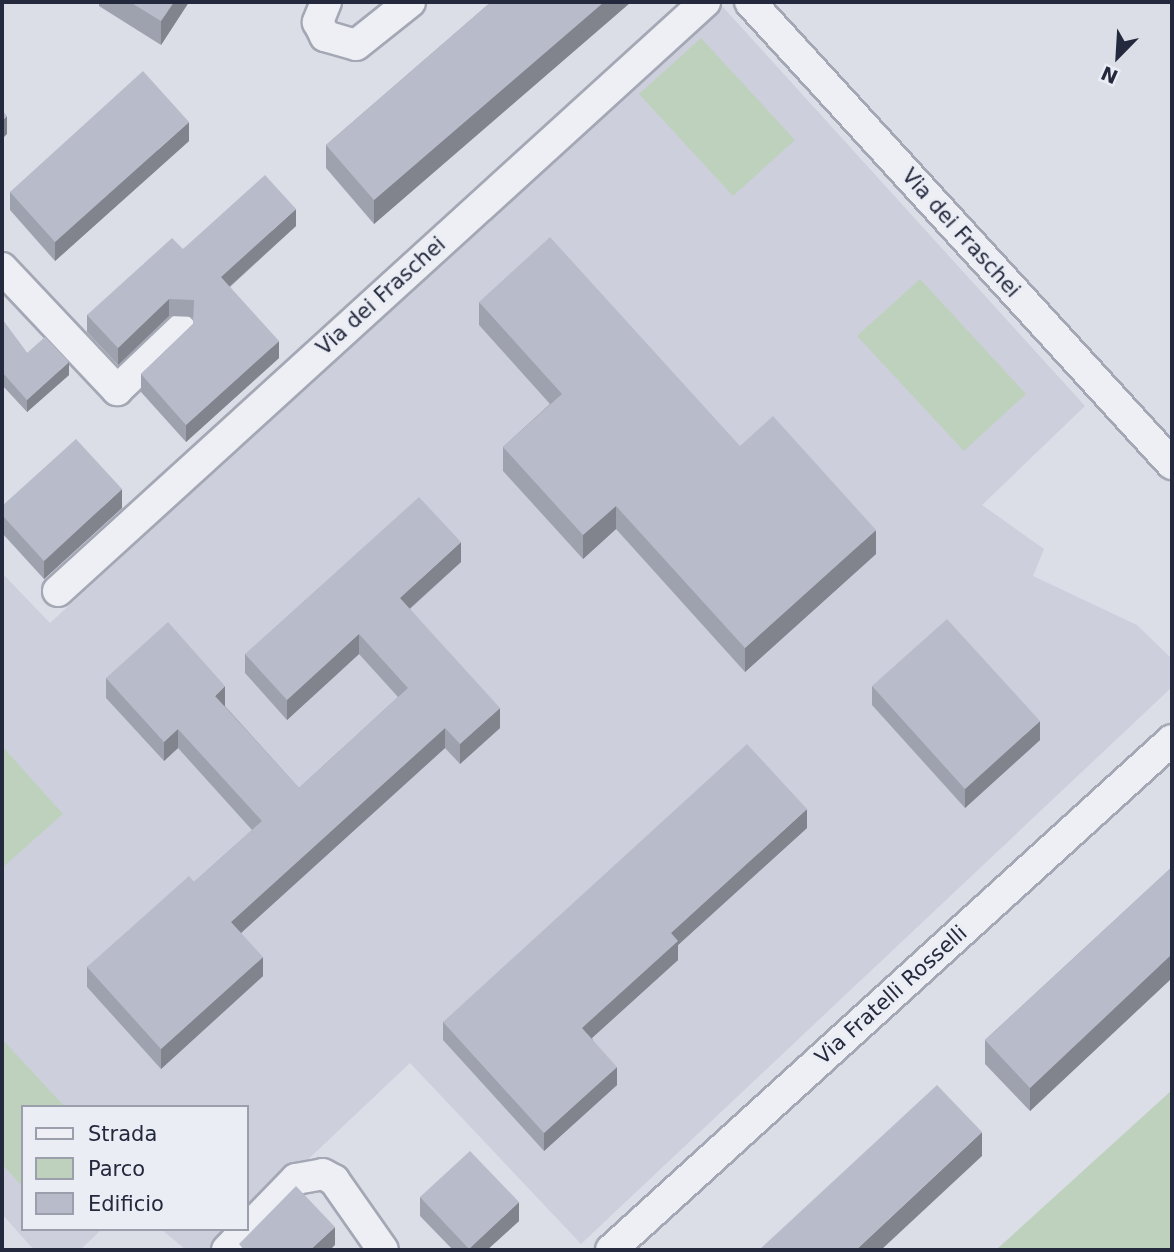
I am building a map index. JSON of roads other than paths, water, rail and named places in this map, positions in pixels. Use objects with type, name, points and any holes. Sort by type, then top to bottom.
[{"type":"street","points":[[326,2],[318,22],[340,45],[375,34],[410,2]]},
{"type":"street","name":"Via dei Fraschei","points":[[58,591],[705,2]]},
{"type":"street","name":"Via dei Fraschei","points":[[750,2],[1172,464]]},
{"type":"street","points":[[2,268],[117,390],[181,329]]},
{"type":"street","name":"Via Fratelli Rosselli","points":[[611,1250],[1172,740]]},
{"type":"street","points":[[248,1228],[296,1179],[323,1174],[334,1180],[383,1250]]},
{"type":"street","points":[[227,1250],[245,1231]]}]
